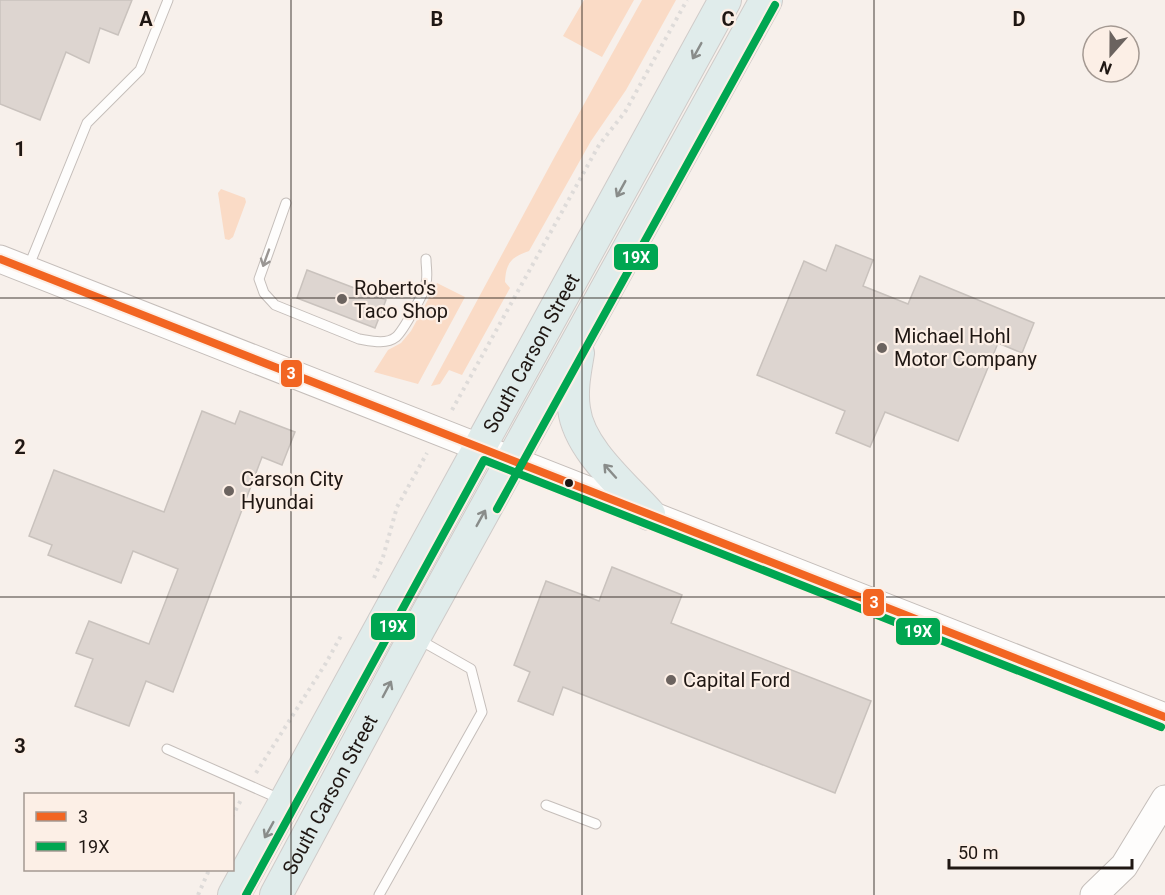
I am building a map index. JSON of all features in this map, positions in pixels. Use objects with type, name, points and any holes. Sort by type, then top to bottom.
[{"type":"main road","name":"South Carson Street","points":[[234,895],[725,0]]},
{"type":"main road","name":"South Carson Street","points":[[282,893],[415,636],[766,0]]},
{"type":"main road","points":[[579,338],[573,388],[574,410],[580,432],[593,452],[649,514]]},
{"type":"street","points":[[0,259],[1165,717]]},
{"type":"street","points":[[1094,895],[1124,866],[1165,800]]},
{"type":"lane","points":[[27,270],[87,123],[140,70],[168,0]]},
{"type":"lane","points":[[286,204],[259,279],[260,286],[268,300],[285,310],[359,339],[374,342],[396,338],[426,284],[426,259]]},
{"type":"lane","points":[[379,895],[482,712],[471,669],[415,636]]},
{"type":"lane","points":[[167,749],[285,801]]},
{"type":"lane","points":[[546,805],[596,824]]},
{"type":"path","points":[[372,582],[383,557],[397,507],[599,145],[625,112],[687,0]]},
{"type":"path","points":[[234,813],[343,633]]},
{"type":"path","points":[[198,895],[209,871]]},
{"type":"shaded area","points":[[584,0],[634,0],[602,57],[563,36]]},
{"type":"shaded area","points":[[642,0],[676,0],[626,90],[591,141],[529,251],[514,258],[508,265],[505,282],[510,288],[462,375],[449,370],[440,384],[431,386],[554,158]]},
{"type":"shaded area","points":[[221,189],[245,198],[246,202],[233,237],[229,240],[225,239],[218,193]]},
{"type":"shaded area","points":[[437,283],[465,297],[418,384],[374,372],[388,350],[401,343],[411,331]]},
{"type":"building","points":[[0,0],[132,0],[118,35],[100,28],[89,63],[66,52],[40,120],[0,104]]},
{"type":"building","name":"Michael Hohl Motor Company","points":[[836,245],[873,260],[863,286],[908,304],[920,276],[1034,323],[1022,353],[998,343],[958,441],[885,412],[870,447],[836,433],[845,411],[757,375],[804,261],[826,271]]},
{"type":"building","name":"Roberto's Taco Shop","points":[[307,270],[386,300],[375,328],[297,298]]},
{"type":"building","points":[[202,411],[235,424],[240,411],[295,432],[282,465],[262,457],[173,692],[146,681],[129,726],[75,706],[93,659],[76,653],[89,621],[149,644],[178,569],[133,551],[121,583],[48,555],[52,545],[29,536],[54,470],[164,512]]},
{"type":"building","name":"Capital Ford","points":[[612,567],[682,595],[671,623],[871,701],[835,793],[563,687],[553,715],[518,701],[530,672],[514,665],[546,581],[599,601]]},
{"type":"transit line","name":"19X","points":[[497,509],[775,5]]},
{"type":"transit line","name":"3","points":[[0,259],[1165,717]]},
{"type":"transit line","name":"19X","points":[[246,895],[484,460],[1161,727]]},
{"type":"place","name":"Roberto's Taco Shop","points":[[342,299]]},
{"type":"place","name":"Michael Hohl Motor Company","points":[[882,348]]},
{"type":"place","name":"Carson City Hyundai","points":[[229,491]]},
{"type":"place","name":"Capital Ford","points":[[671,680]]}]
